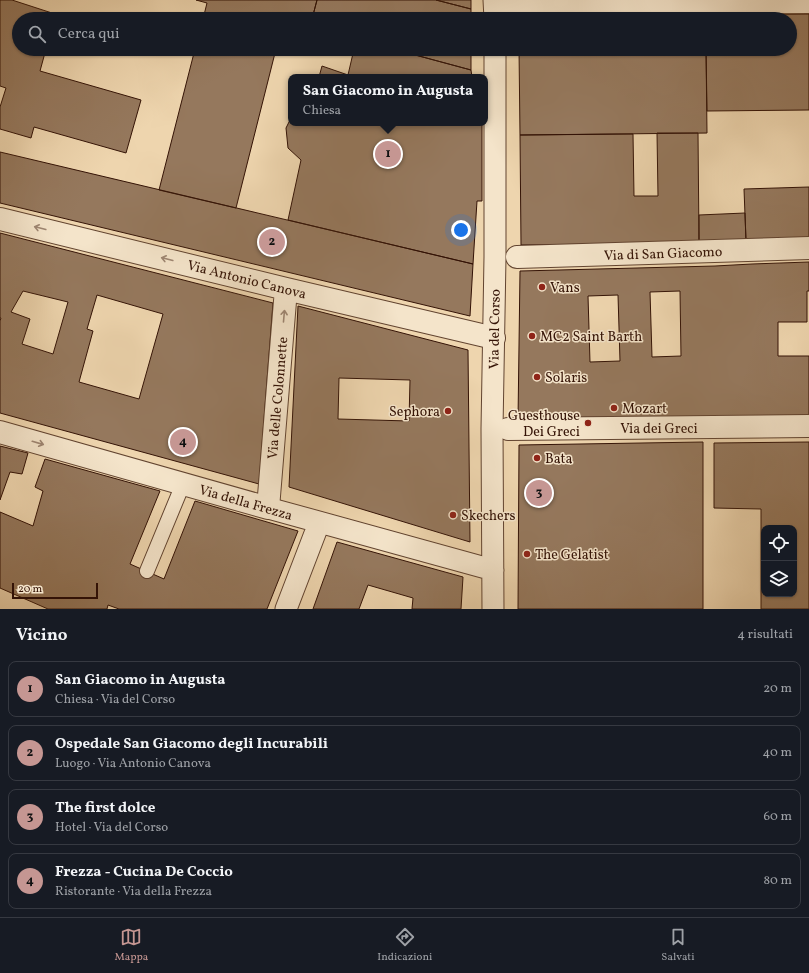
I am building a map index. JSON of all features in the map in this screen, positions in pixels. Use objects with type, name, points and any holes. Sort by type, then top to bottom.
[{"type":"street","points":[[498,12],[503,2],[809,2]]},
{"type":"street","name":"Via del Corso","points":[[493,609],[492,429],[495,257],[495,56]]},
{"type":"street","name":"Via Antonio Canova","points":[[0,219],[494,338]]},
{"type":"street","name":"Via di San Giacomo","points":[[517,257],[809,248]]},
{"type":"street","name":"Via delle Colonnette","points":[[268,508],[286,289]]},
{"type":"street","name":"Via dei Greci","points":[[508,429],[809,426]]},
{"type":"street","name":"Via della Frezza","points":[[0,432],[319,523],[493,570]]},
{"type":"street","points":[[286,609],[319,523]]},
{"type":"lane","points":[[147,571],[183,484]]},
{"type":"building","points":[[0,0],[12,0],[49,12],[12,12],[12,56],[44,56],[40,71],[141,100],[126,153],[34,127],[31,138],[0,129],[0,107],[6,88],[0,86]]},
{"type":"building","points":[[196,0],[317,0],[314,12],[205,12],[207,3]]},
{"type":"building","points":[[317,0],[436,0],[471,9],[471,12],[314,12]]},
{"type":"building","points":[[436,0],[471,0],[471,9]]},
{"type":"building","points":[[797,14],[809,14],[809,110],[707,111],[706,56],[797,56]]},
{"type":"building","points":[[193,56],[274,56],[236,208],[159,190]]},
{"type":"building","points":[[352,56],[419,56],[471,70],[472,74],[348,74]]},
{"type":"building","points":[[419,56],[471,56],[471,70]]},
{"type":"building","points":[[519,56],[706,56],[707,133],[520,135]]},
{"type":"building","points":[[322,66],[345,74],[320,74]]},
{"type":"building","points":[[288,124],[288,126],[482,126],[482,201],[477,201],[473,264],[288,220],[301,160],[288,148],[286,128]]},
{"type":"building","points":[[657,133],[698,133],[699,243],[521,245],[520,135],[633,134],[634,196],[658,196]]},
{"type":"building","points":[[0,152],[473,264],[470,316],[0,203]]},
{"type":"building","points":[[809,187],[809,239],[746,241],[744,189]]},
{"type":"building","points":[[745,213],[746,241],[699,243],[699,215]]},
{"type":"building","points":[[0,233],[273,303],[259,484],[0,413]],"holes":[[[23,291],[68,302],[53,354],[22,344],[30,319],[11,312]],[[97,295],[163,314],[139,399],[79,382],[93,331],[87,329]]]},
{"type":"building","points":[[809,262],[807,322],[778,322],[778,356],[809,356],[809,416],[518,420],[520,271]],"holes":[[[680,291],[681,356],[652,357],[650,292]],[[618,295],[620,361],[590,362],[588,296]]]},
{"type":"building","points":[[298,306],[468,350],[470,542],[289,487]],"holes":[[[339,378],[410,380],[409,421],[338,419]]]},
{"type":"building","points":[[703,442],[703,609],[518,609],[519,445]]},
{"type":"building","points":[[809,442],[809,609],[761,609],[761,597],[797,597],[797,525],[761,525],[761,509],[714,508],[714,443]]},
{"type":"building","points":[[0,446],[28,453],[22,474],[10,472],[0,500]]},
{"type":"building","points":[[45,459],[160,491],[130,564],[164,579],[195,501],[298,531],[267,609],[119,609],[108,605],[107,609],[48,609],[0,588],[0,512],[33,526],[43,491],[35,487]]},
{"type":"building","points":[[337,542],[463,577],[461,609],[412,609],[413,598],[368,585],[359,609],[313,609]]},
{"type":"place","name":"San Giacomo in Augusta","points":[[388,154]]},
{"type":"place","name":"Ospedale San Giacomo degli Incurabili","points":[[272,242]]},
{"type":"place","name":"Vans","points":[[542,287]]},
{"type":"place","name":"MC2 Saint Barth","points":[[532,336]]},
{"type":"place","name":"Solaris","points":[[537,377]]},
{"type":"place","name":"Mozart","points":[[614,408]]},
{"type":"place","name":"Sephora","points":[[448,411]]},
{"type":"place","name":"Guesthouse Dei Greci","points":[[588,423]]},
{"type":"place","name":"Frezza - Cucina De Coccio","points":[[183,442]]},
{"type":"place","name":"Bata","points":[[537,458]]},
{"type":"place","name":"The first dolce","points":[[539,493]]},
{"type":"place","name":"Skechers","points":[[453,515]]},
{"type":"place","name":"The Gelatist","points":[[527,554]]}]
